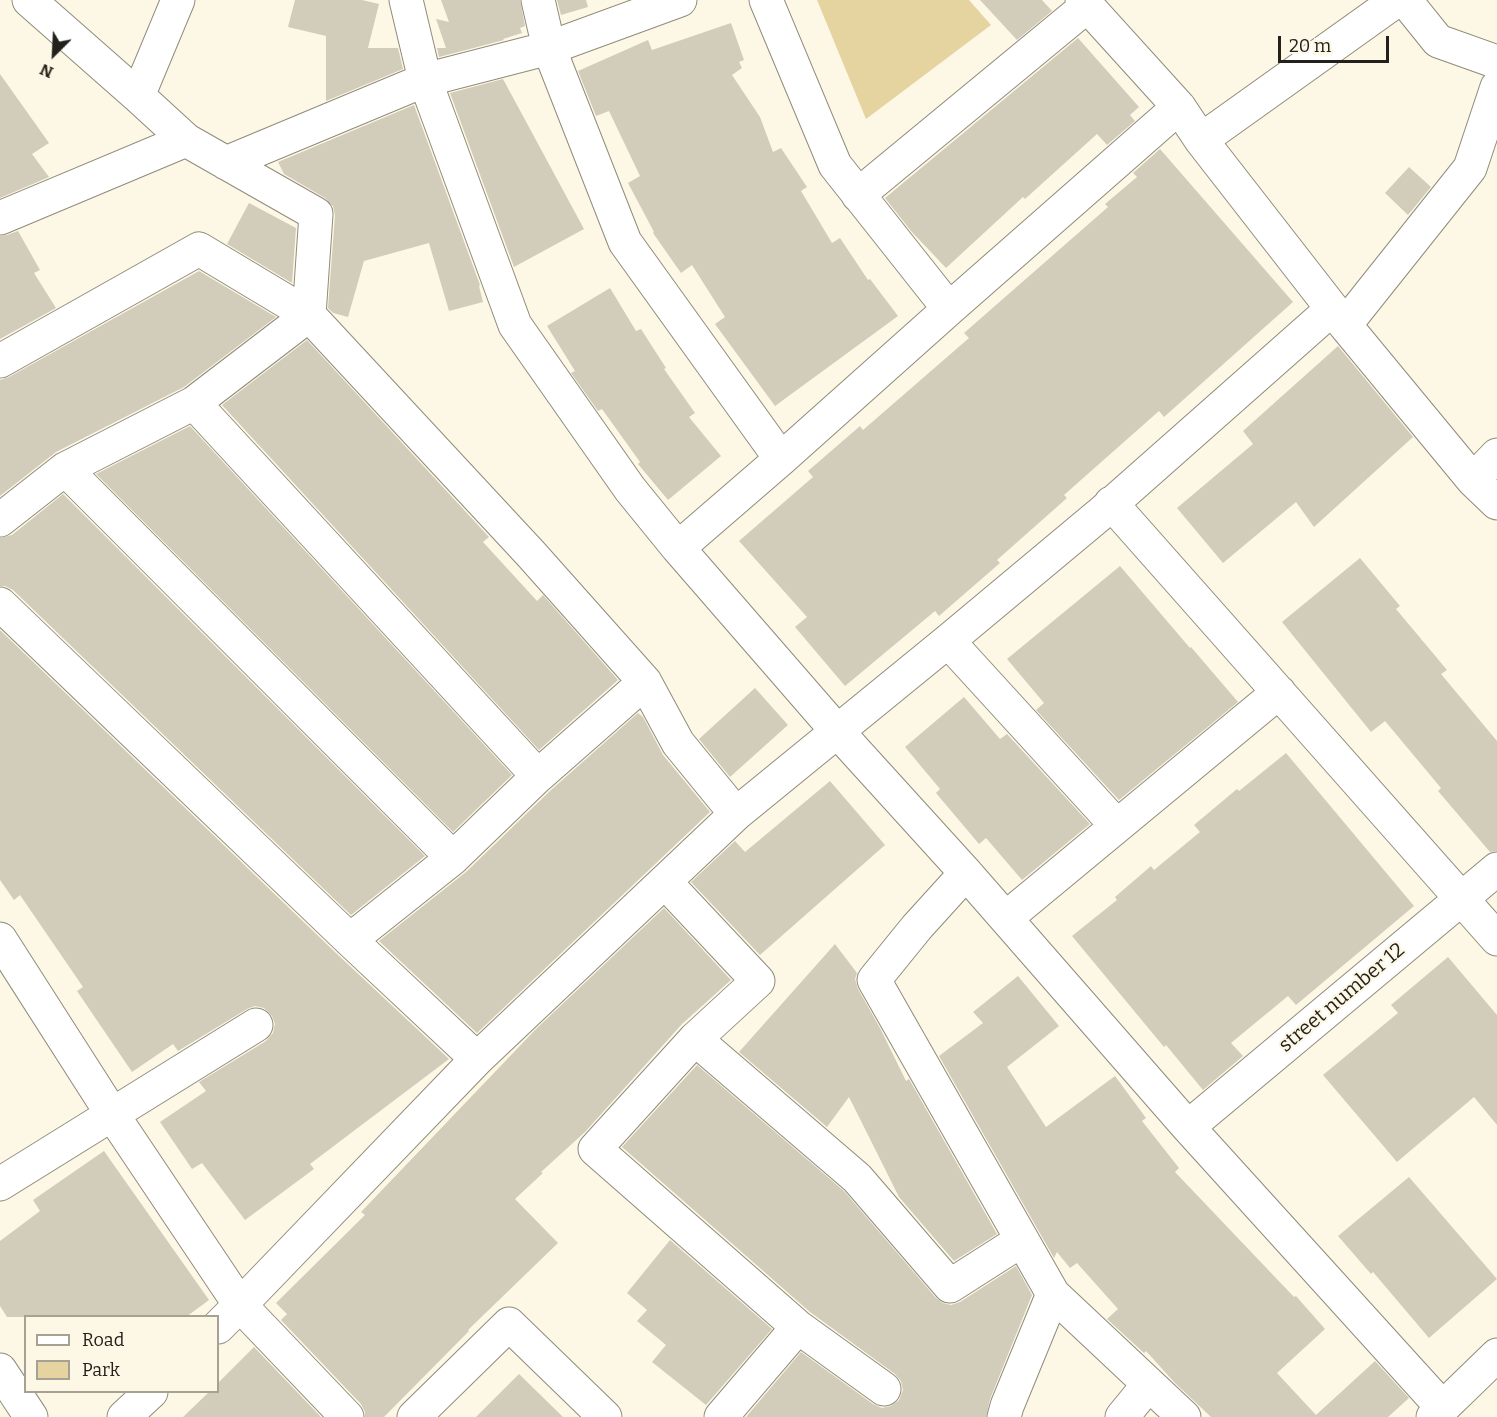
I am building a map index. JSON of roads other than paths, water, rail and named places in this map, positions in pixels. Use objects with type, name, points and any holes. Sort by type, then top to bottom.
[{"type":"street","points":[[0,520],[65,469],[194,403],[309,315],[316,214],[186,140],[29,0]]},
{"type":"street","points":[[138,96],[178,0]]},
{"type":"street","points":[[406,0],[424,80],[515,325],[630,489],[678,548],[837,731],[1006,918],[1438,1412],[1497,1354]]},
{"type":"street","points":[[538,0],[549,48],[625,242],[781,459]]},
{"type":"street","points":[[226,163],[424,80],[549,48],[680,0]]},
{"type":"street","points":[[766,0],[836,165],[949,309]]},
{"type":"street","points":[[1201,140],[1397,0]]},
{"type":"street","points":[[1406,0],[1438,41],[1497,62]]},
{"type":"street","points":[[858,195],[1085,3],[1179,107],[1201,140],[1339,317],[1473,480],[1497,503]]},
{"type":"street","points":[[229,1316],[477,1059],[736,814],[1339,317],[1470,168],[1497,87]]},
{"type":"street","points":[[678,548],[1179,107]]},
{"type":"street","points":[[0,218],[186,140]]},
{"type":"street","points":[[0,361],[199,249],[309,315],[523,545],[645,682],[678,743],[736,814]]},
{"type":"street","points":[[194,403],[538,776]]},
{"type":"street","points":[[1473,480],[1497,455]]},
{"type":"street","points":[[65,469],[453,858]]},
{"type":"street","points":[[1111,503],[1497,939]]},
{"type":"street","points":[[0,604],[477,1059]]},
{"type":"street","points":[[948,641],[1117,826]]},
{"type":"street","points":[[350,940],[453,858],[538,776],[645,682]]},
{"type":"street","points":[[1006,918],[1279,692]]},
{"type":"street","name":"street number 12","points":[[1188,1127],[1497,869]]},
{"type":"street","points":[[966,873],[917,927],[874,980],[1053,1294],[1184,1417]]},
{"type":"street","points":[[664,882],[758,981],[695,1040],[595,1149],[798,1327],[884,1389]]},
{"type":"street","points":[[0,939],[112,1114],[229,1316],[347,1417]]},
{"type":"street","points":[[0,1184],[256,1025]]},
{"type":"street","points":[[695,1040],[857,1178],[950,1286],[1022,1240]]},
{"type":"street","points":[[1004,1417],[1053,1294]]},
{"type":"street","points":[[414,1417],[509,1324],[605,1417]]},
{"type":"street","points":[[721,1417],[798,1327]]},
{"type":"street","points":[[0,1370],[31,1417]]},
{"type":"street","points":[[1122,1417],[1149,1384]]},
{"type":"street","points":[[124,1417],[150,1393]]}]
